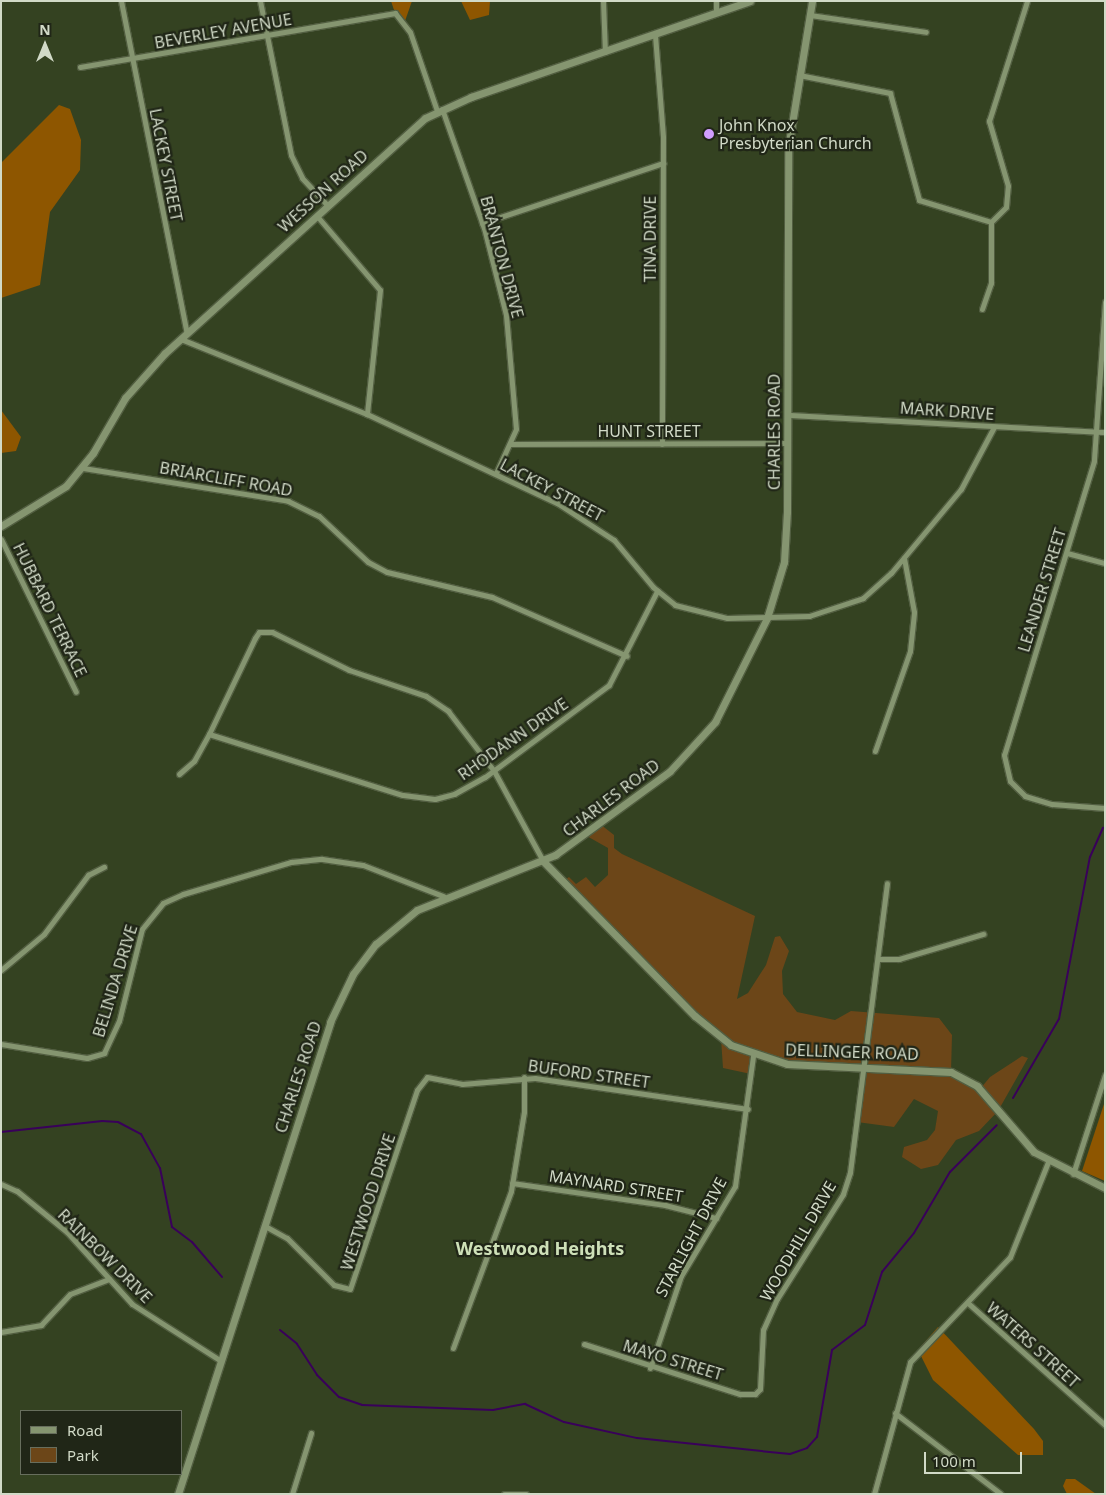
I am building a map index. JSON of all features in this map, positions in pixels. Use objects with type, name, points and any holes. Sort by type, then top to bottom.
[{"type":"street","name":"LACKEY STREET","points":[[121,1],[134,60],[184,336],[367,414],[496,473],[602,530],[657,591],[690,612],[767,618],[809,616],[845,606],[876,588],[904,558],[970,477],[994,427]]},
{"type":"street","points":[[260,1],[293,163],[328,206]]},
{"type":"street","points":[[603,1],[604,52]]},
{"type":"street","points":[[716,1],[716,13]]},
{"type":"street","name":"WESSON ROAD","points":[[1,526],[52,497],[83,468],[125,398],[184,336],[408,132],[439,110],[750,1]]},
{"type":"street","name":"CHARLES ROAD","points":[[178,1494],[330,1022],[348,984],[385,935],[443,896],[543,861],[610,816],[703,740],[728,700],[767,618],[784,554],[788,443],[788,148],[812,1]]},
{"type":"street","points":[[982,309],[991,283],[991,222],[1006,207],[1008,186],[989,121],[1027,1]]},
{"type":"street","name":"BEVERLEY AVENUE","points":[[80,67],[134,60],[266,35],[399,14]]},
{"type":"street","name":"BRANTON DRIVE","points":[[399,14],[410,32],[482,223],[501,292],[512,360],[516,414],[511,444],[496,473]]},
{"type":"street","points":[[810,15],[926,32]]},
{"type":"street","name":"TINA DRIVE","points":[[655,35],[663,163],[662,444]]},
{"type":"street","points":[[799,75],[890,92],[919,200],[991,222]]},
{"type":"street","points":[[482,223],[663,163]]},
{"type":"street","points":[[317,216],[380,290],[367,414]]},
{"type":"street","name":"LEANDER STREET","points":[[1105,302],[1094,461],[1068,553],[1008,738],[1006,768],[1014,787],[1025,796],[1052,804],[1105,808]]},
{"type":"street","name":"MARK DRIVE","points":[[788,415],[1105,432]]},
{"type":"street","name":"HUNT STREET","points":[[511,444],[788,443]]},
{"type":"street","name":"BRIARCLIFF ROAD","points":[[83,468],[288,501],[319,516],[368,562],[387,572],[492,596],[628,656]]},
{"type":"street","name":"HUBBARD TERRACE","points":[[1,540],[76,692]]},
{"type":"street","points":[[1068,553],[1105,563]]},
{"type":"street","points":[[875,751],[910,651],[914,612],[904,558]]},
{"type":"street","name":"RHODANN DRIVE","points":[[209,734],[415,798],[454,794],[494,771],[610,685],[628,656],[657,591]]},
{"type":"street","points":[[179,774],[194,761],[255,638],[265,630],[349,670],[433,699],[448,711],[494,771],[543,861]]},
{"type":"street","name":"BELINDA DRIVE","points":[[1,1044],[87,1058],[104,1053],[113,1038],[148,919],[173,897],[291,862],[333,859],[363,865],[443,896]]},
{"type":"street","name":"DELLINGER ROAD","points":[[543,861],[695,1016],[722,1039],[753,1056],[787,1064],[923,1068],[965,1078],[1026,1145],[1048,1162],[1105,1188]]},
{"type":"street","points":[[1,970],[44,934],[88,875],[104,867]]},
{"type":"street","name":"WOODHILL DRIVE","points":[[755,1394],[760,1389],[763,1330],[777,1299],[843,1194],[865,1067],[880,959],[887,883]]},
{"type":"street","points":[[880,959],[899,959],[982,934]]},
{"type":"street","name":"STARLIGHT DRIVE","points":[[650,1368],[672,1295],[735,1186],[748,1109],[753,1056]]},
{"type":"street","points":[[1073,1174],[1105,1075]]},
{"type":"street","name":"WESTWOOD DRIVE","points":[[265,1226],[291,1241],[334,1285],[350,1289],[419,1085],[427,1077]]},
{"type":"street","name":"BUFORD STREET","points":[[427,1077],[462,1084],[524,1077],[748,1109]]},
{"type":"street","points":[[453,1348],[512,1183],[524,1112],[524,1077]]},
{"type":"street","points":[[874,1494],[910,1362],[1010,1257],[1048,1162]]},
{"type":"street","name":"MAYNARD STREET","points":[[512,1183],[665,1205],[716,1218]]},
{"type":"street","name":"RAINBOW DRIVE","points":[[1,1184],[40,1208],[144,1314],[221,1361]]},
{"type":"street","points":[[1,1332],[41,1325],[70,1294],[109,1279]]},
{"type":"street","name":"WATERS STREET","points":[[968,1303],[1105,1425]]},
{"type":"street","name":"MAYO STREET","points":[[584,1344],[650,1368],[755,1394]]},
{"type":"street","points":[[895,1412],[1001,1494]]},
{"type":"street","points":[[292,1494],[311,1433]]},
{"type":"street","points":[[504,1494],[526,1494]]},
{"type":"green space","points":[[600,824],[614,835],[614,848],[622,854],[755,916],[737,999],[748,993],[766,965],[775,937],[780,936],[789,951],[782,971],[783,994],[797,1012],[835,1020],[851,1011],[939,1018],[952,1035],[951,1072],[980,1089],[990,1077],[1022,1056],[1028,1058],[998,1111],[979,1131],[956,1140],[938,1165],[921,1169],[902,1157],[904,1147],[927,1140],[935,1130],[938,1111],[914,1099],[894,1127],[857,1122],[865,1068],[814,1067],[753,1056],[751,1074],[723,1068],[721,1039],[562,882],[569,877],[576,884],[586,877],[595,887],[608,875],[608,848],[585,835]]},
{"type":"shaded area","points":[[391,1],[412,1],[405,21],[395,13]]},
{"type":"shaded area","points":[[461,1],[490,1],[489,15],[470,20]]},
{"type":"shaded area","points":[[59,105],[70,109],[81,140],[80,170],[50,212],[40,285],[1,298],[1,163]]},
{"type":"shaded area","points":[[1,410],[21,437],[16,451],[1,453]]},
{"type":"shaded area","points":[[1105,1101],[1105,1181],[1082,1171]]},
{"type":"shaded area","points":[[938,1327],[1034,1429],[1043,1441],[1043,1455],[1018,1455],[933,1380],[918,1350]]},
{"type":"shaded area","points":[[1066,1479],[1075,1479],[1096,1494],[1067,1494],[1063,1486]]},
{"type":"waterway","points":[[1013,1098],[1059,1019],[1090,857],[1103,828]]},
{"type":"waterway","points":[[1,1132],[102,1121],[118,1122],[141,1134],[160,1168],[172,1227],[192,1242],[222,1277]]},
{"type":"waterway","points":[[280,1330],[297,1344],[317,1375],[339,1397],[362,1405],[493,1410],[525,1404],[564,1422],[637,1438],[790,1454],[807,1448],[817,1437],[832,1350],[865,1325],[882,1272],[914,1233],[950,1172],[997,1125]]},
{"type":"place","name":"John Knox Presbyterian Church","points":[[709,134]]},
{"type":"district","name":"Westwood Heights","points":[[540,1248]]}]
